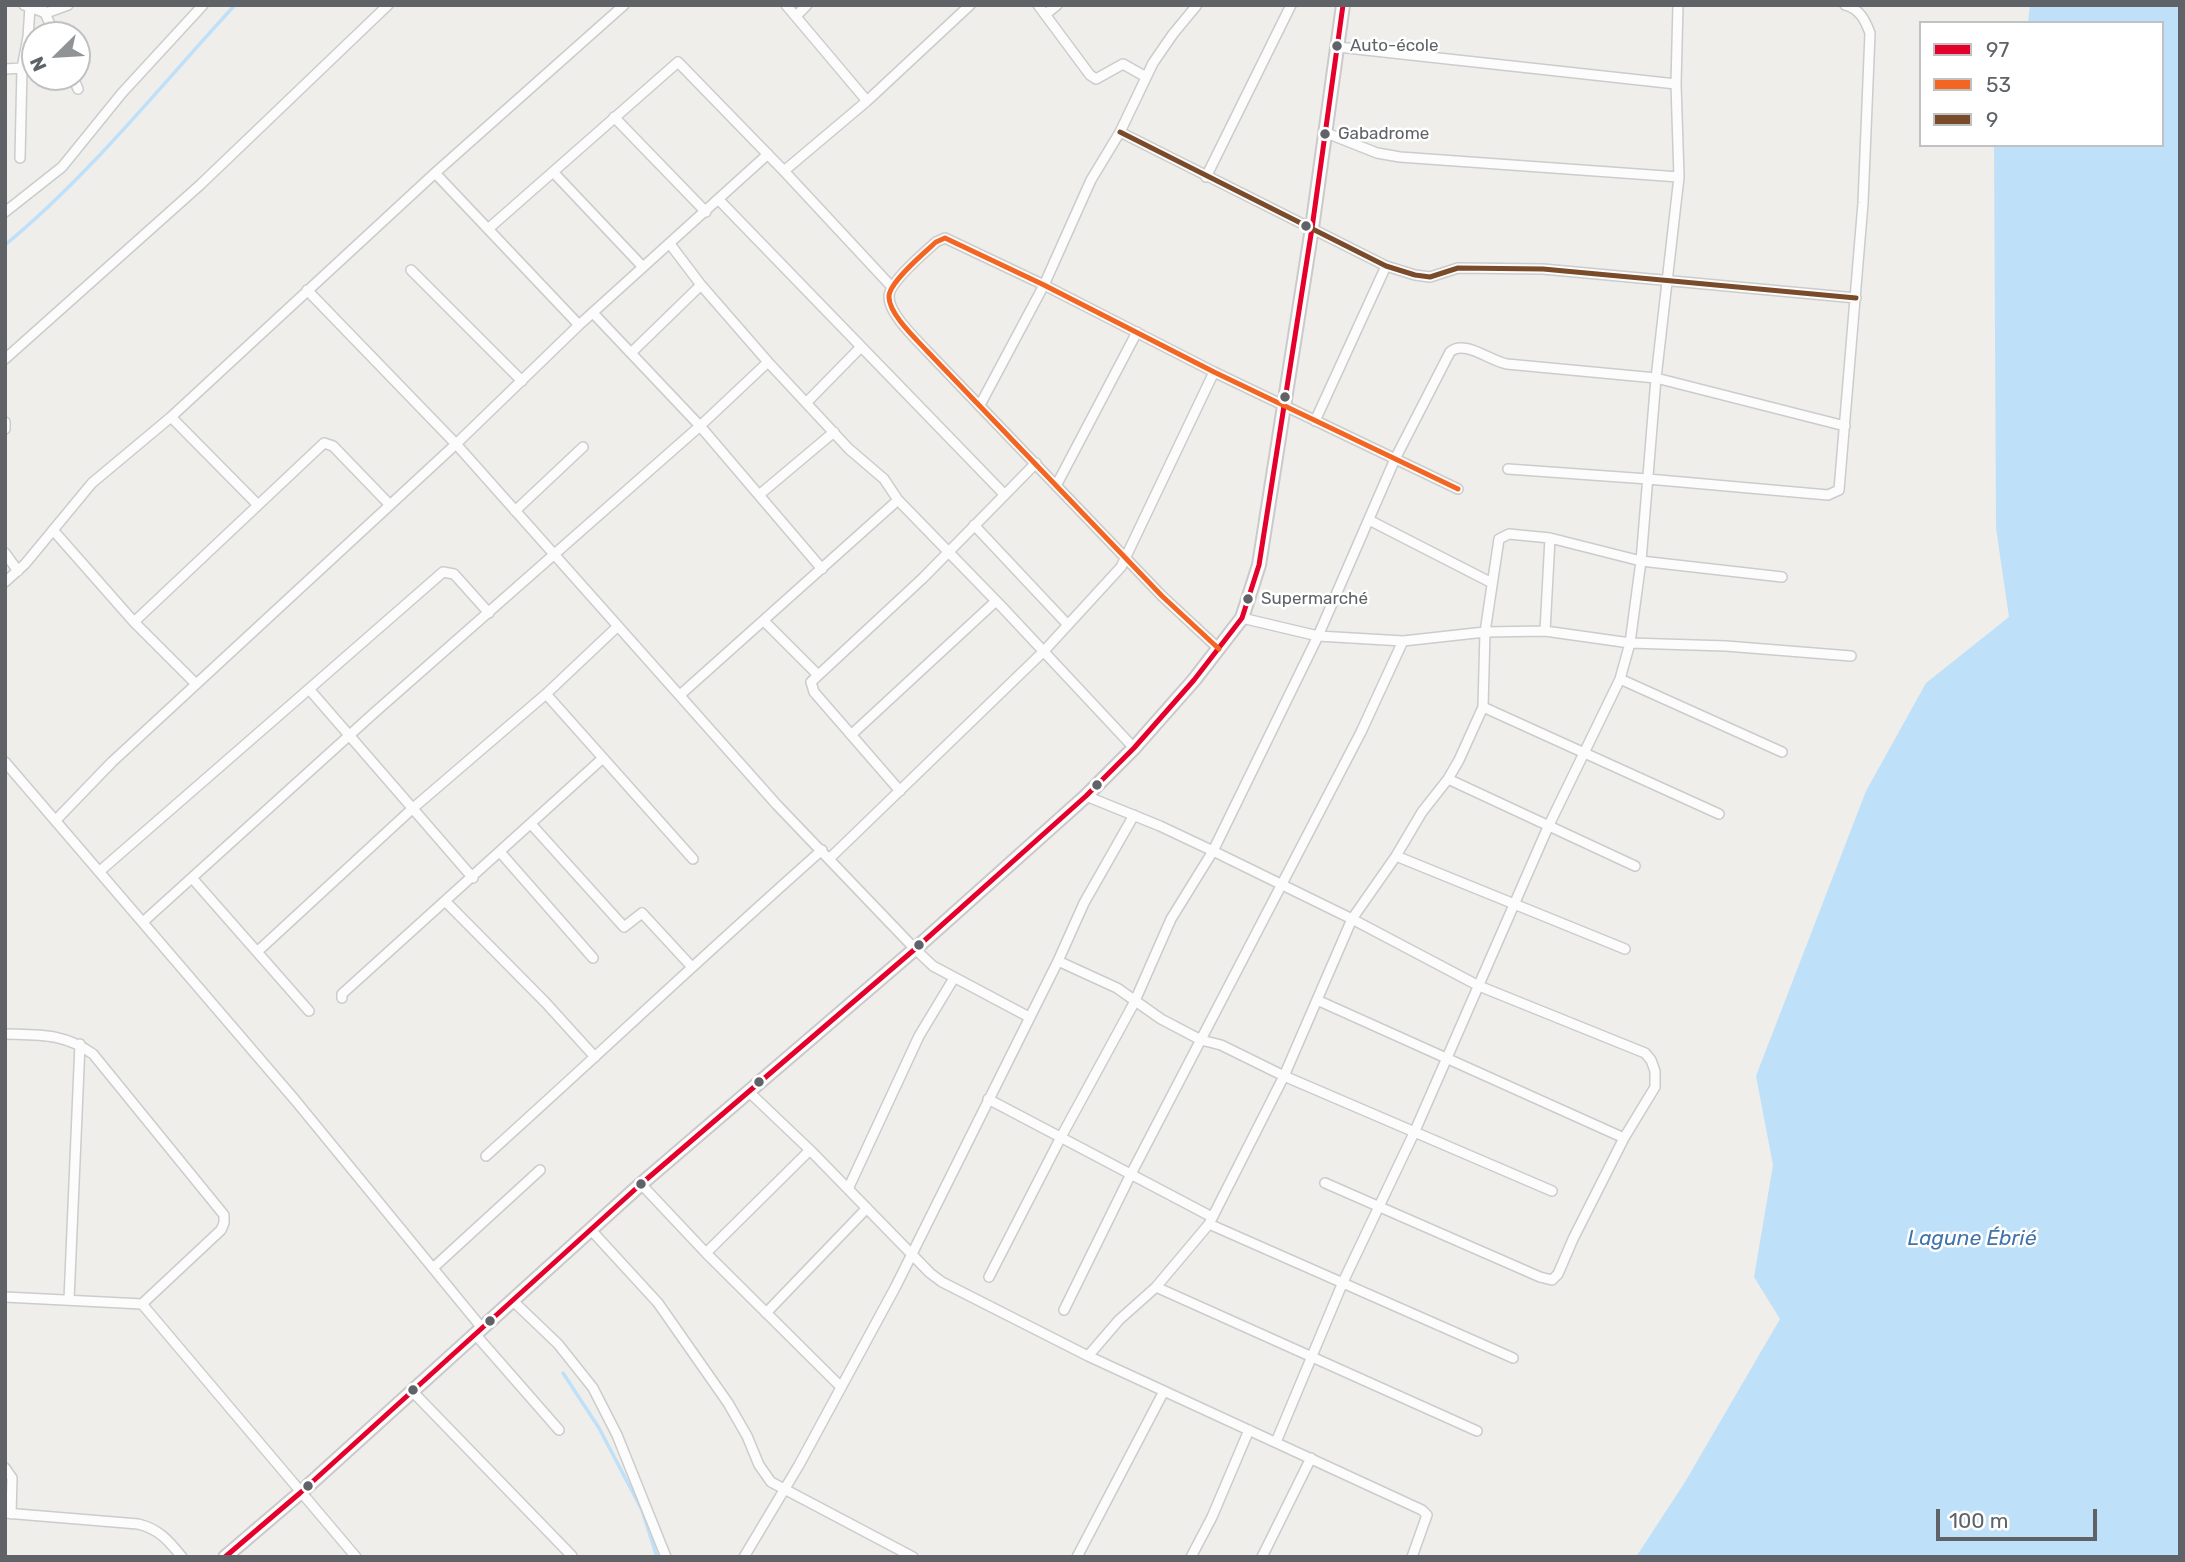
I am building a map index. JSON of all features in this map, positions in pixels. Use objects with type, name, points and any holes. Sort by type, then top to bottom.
[{"type":"street","points":[[27,6],[44,9],[68,5]]},
{"type":"street","points":[[5,212],[62,167],[122,93],[203,5]]},
{"type":"street","points":[[5,359],[200,185],[388,5]]},
{"type":"street","points":[[5,582],[18,571],[92,482],[170,417],[435,173],[624,5]]},
{"type":"street","points":[[786,5],[867,102]]},
{"type":"street","points":[[796,16],[807,5]]},
{"type":"street","points":[[785,171],[867,102],[971,5]]},
{"type":"street","points":[[1038,5],[1090,75],[1096,79],[1123,64],[1146,77]]},
{"type":"street","points":[[1046,15],[1057,5]]},
{"type":"street","points":[[980,405],[1044,285],[1091,180],[1120,132],[1146,77],[1173,34],[1197,5]]},
{"type":"street","points":[[1206,177],[1291,5]]},
{"type":"street","points":[[225,1557],[300,1493],[641,1184],[915,949],[1086,796],[1134,748],[1219,649],[1242,618],[1259,565],[1312,228],[1343,5]]},
{"type":"street","points":[[1276,1442],[1343,1282],[1414,1133],[1516,906],[1548,827],[1620,679],[1630,643],[1641,561],[1656,378],[1679,177],[1676,84],[1678,5]]},
{"type":"street","points":[[1508,469],[1648,478],[1828,495],[1839,489],[1856,298],[1870,33],[1865,18],[1852,7],[1845,5]]},
{"type":"street","points":[[1338,47],[1676,84]]},
{"type":"street","points":[[488,229],[678,62],[785,171],[891,286]]},
{"type":"street","points":[[20,158],[21,91]]},
{"type":"street","points":[[614,117],[706,212]]},
{"type":"street","points":[[1120,132],[1386,266],[1415,275],[1430,277],[1458,268],[1477,267],[1543,269],[1856,298]]},
{"type":"street","points":[[1324,132],[1377,153],[1400,157],[1679,177]]},
{"type":"street","points":[[57,820],[112,762],[456,444],[579,325],[768,155]]},
{"type":"street","points":[[435,173],[579,325]]},
{"type":"street","points":[[554,173],[643,267]]},
{"type":"street","points":[[719,200],[1004,494]]},
{"type":"street","points":[[1219,649],[1162,596],[1127,556],[903,323],[892,308],[889,296],[891,286],[927,250],[945,238],[1214,372],[1458,489]]},
{"type":"street","points":[[670,244],[701,285],[768,362],[834,432],[884,479],[898,500],[1134,748]]},
{"type":"street","points":[[1315,421],[1386,266]]},
{"type":"street","points":[[411,270],[522,381]]},
{"type":"street","points":[[631,353],[701,285]]},
{"type":"street","points":[[307,290],[456,444],[777,805],[915,949],[933,966],[1029,1017]]},
{"type":"street","points":[[593,313],[700,426],[822,569]]},
{"type":"street","points":[[1056,484],[1137,332]]},
{"type":"street","points":[[806,403],[860,348]]},
{"type":"street","points":[[989,1277],[1134,1003],[1171,919],[1213,851],[1318,636],[1395,459],[1450,352],[1455,348],[1468,348],[1496,362],[1507,364],[1656,378],[1845,426]]},
{"type":"street","points":[[143,922],[700,426],[768,362]]},
{"type":"street","points":[[830,858],[1044,652],[1109,581],[1127,556],[1214,372]]},
{"type":"street","points":[[170,417],[258,505]]},
{"type":"street","points":[[5,422],[5,429]]},
{"type":"street","points":[[759,495],[834,432]]},
{"type":"street","points":[[134,622],[324,443],[333,446],[390,505]]},
{"type":"street","points":[[515,511],[583,447]]},
{"type":"street","points":[[900,791],[814,692],[811,682],[923,578],[1036,463]]},
{"type":"street","points":[[680,695],[898,500]]},
{"type":"street","points":[[1369,520],[1492,583]]},
{"type":"street","points":[[974,525],[1068,625]]},
{"type":"street","points":[[53,530],[134,622],[196,684]]},
{"type":"street","points":[[1088,1356],[1119,1320],[1156,1287],[1210,1221],[1284,1076],[1352,919],[1396,856],[1422,812],[1448,779],[1470,739],[1483,707],[1485,632],[1499,539],[1503,535],[1550,538],[1641,561],[1782,577]]},
{"type":"street","points":[[1545,631],[1550,538]]},
{"type":"street","points":[[5,553],[18,571]]},
{"type":"street","points":[[100,871],[443,572],[454,574],[489,613]]},
{"type":"street","points":[[852,735],[996,601]]},
{"type":"street","points":[[1242,618],[1318,636],[1403,641],[1485,632],[1545,631],[1630,643],[1726,646],[1851,656]]},
{"type":"street","points":[[764,621],[818,675]]},
{"type":"street","points":[[258,951],[412,809],[546,694],[618,626]]},
{"type":"street","points":[[1064,1310],[1131,1174],[1361,732],[1403,641]]},
{"type":"street","points":[[1620,679],[1782,752]]},
{"type":"street","points":[[309,689],[473,878]]},
{"type":"street","points":[[546,694],[693,859]]},
{"type":"street","points":[[1483,707],[1719,814]]},
{"type":"street","points":[[342,998],[342,994],[603,758]]},
{"type":"street","points":[[5,762],[295,1100],[433,1268],[479,1331],[559,1430]]},
{"type":"street","points":[[1448,779],[1636,866]]},
{"type":"street","points":[[1086,796],[1213,851],[1352,919],[1479,986],[1645,1053],[1651,1059],[1655,1071],[1655,1087],[1623,1138],[1558,1274],[1552,1280],[1325,1183]]},
{"type":"street","points":[[744,1557],[785,1491],[912,1254],[1058,961],[1084,903],[1134,815]]},
{"type":"street","points":[[531,824],[624,927],[642,913],[691,966]]},
{"type":"street","points":[[486,1156],[691,966],[822,850]]},
{"type":"street","points":[[500,852],[593,958]]},
{"type":"street","points":[[1396,856],[1625,949]]},
{"type":"street","points":[[192,878],[309,1011]]},
{"type":"street","points":[[446,902],[595,1057]]},
{"type":"street","points":[[1058,961],[1117,988],[1134,1003],[1201,1040],[1221,1045],[1284,1076],[1552,1191]]},
{"type":"street","points":[[848,1189],[919,1036],[954,978]]},
{"type":"street","points":[[1317,1000],[1623,1138]]},
{"type":"street","points":[[5,1034],[57,1036],[80,1044],[93,1055],[223,1215],[224,1223],[221,1230],[142,1304],[5,1297]]},
{"type":"street","points":[[69,1300],[80,1044]]},
{"type":"street","points":[[748,1091],[942,1282],[1088,1356],[1422,1510],[1427,1515],[1412,1557]]},
{"type":"street","points":[[988,1099],[1131,1174],[1210,1221],[1513,1358]]},
{"type":"street","points":[[706,1254],[810,1150]]},
{"type":"street","points":[[433,1268],[540,1170]]},
{"type":"street","points":[[641,1184],[706,1254],[841,1387]]},
{"type":"street","points":[[766,1313],[867,1208]]},
{"type":"street","points":[[592,1230],[657,1303],[728,1403],[747,1436],[759,1465],[771,1482],[913,1557]]},
{"type":"street","points":[[1156,1287],[1477,1431]]},
{"type":"street","points":[[512,1300],[558,1343],[593,1388],[617,1434],[666,1557]]},
{"type":"street","points":[[142,1304],[356,1557]]},
{"type":"street","points":[[412,1391],[572,1556]]},
{"type":"street","points":[[1077,1557],[1164,1391]]},
{"type":"street","points":[[1191,1557],[1212,1517],[1249,1430]]},
{"type":"street","points":[[1262,1557],[1311,1458]]},
{"type":"street","points":[[5,1468],[12,1478],[8,1514],[153,1527],[163,1534],[182,1557]]},
{"type":"water","name":"Lagune Ébrié","points":[[2030,5],[2180,5],[2180,1557],[1636,1557],[1685,1482],[1780,1319],[1754,1277],[1773,1165],[1756,1076],[1866,791],[1926,683],[2009,617],[1996,528],[1994,147],[2164,147],[2164,21],[2028,21]]},
{"type":"waterway","points":[[5,245],[96,159],[235,5]]},
{"type":"waterway","points":[[563,1373],[599,1428],[642,1510],[657,1557]]},
{"type":"transit line","name":"97","points":[[225,1557],[300,1493],[641,1184],[915,949],[1086,796],[1134,748],[1194,680],[1242,618],[1259,565],[1312,228],[1343,5]]},
{"type":"transit line","name":"9","points":[[1120,132],[1386,266],[1415,275],[1430,277],[1458,268],[1543,269],[1856,298]]},
{"type":"transit line","name":"53","points":[[1219,649],[1162,596],[916,340],[893,311],[889,297],[894,284],[936,242],[945,238],[1214,372],[1458,489]]},
{"type":"place","name":"Auto-école","points":[[1337,46]]},
{"type":"place","name":"Gabadrome","points":[[1325,134]]},
{"type":"place","name":"Supermarché","points":[[1248,599]]}]
